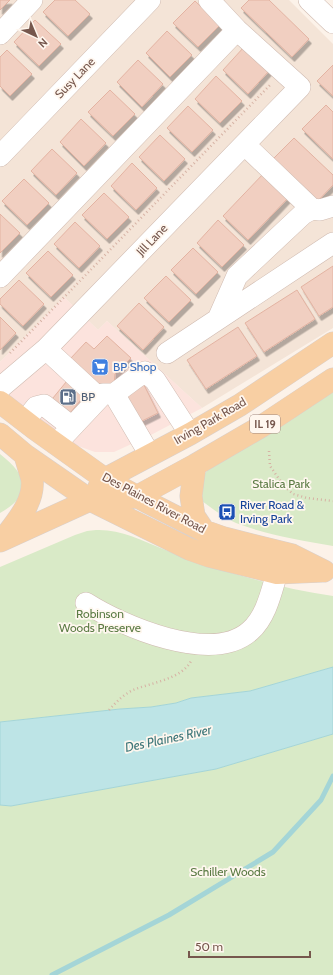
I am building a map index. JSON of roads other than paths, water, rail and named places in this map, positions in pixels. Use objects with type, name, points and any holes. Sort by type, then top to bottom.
[{"type":"main road","name":"Irving Park Road","points":[[90,500],[105,478],[190,434],[240,405],[333,344]]},
{"type":"main road","name":"IL 19","points":[[2,540],[90,500],[136,497],[262,426],[333,379]]},
{"type":"main road","name":"Des Plaines River Road","points":[[0,402],[56,444],[105,478],[136,497],[204,531],[224,538],[292,556],[329,572]]},
{"type":"main road","name":"Des Plaines River Road","points":[[0,434],[25,455],[90,500],[189,549],[209,556],[277,574],[329,572]]},
{"type":"main road","points":[[2,540],[22,514],[30,496],[32,481],[25,455]]},
{"type":"main road","points":[[195,465],[191,496],[194,516],[204,531]]},
{"type":"street","points":[[0,34],[32,0]]},
{"type":"street","name":"Susy Lane","points":[[0,156],[150,0]]},
{"type":"street","points":[[0,277],[238,30],[209,0]]},
{"type":"street","points":[[309,0],[333,23]]},
{"type":"street","name":"Jill Lane","points":[[0,388],[46,349],[300,87],[238,30]]},
{"type":"street","points":[[245,145],[312,209]]},
{"type":"street","points":[[218,319],[237,276],[303,214],[312,209],[320,210],[333,206]]},
{"type":"street","points":[[167,353],[333,243]]},
{"type":"street","points":[[46,349],[107,396],[150,455]]},
{"type":"street","points":[[56,444],[72,427],[107,396],[145,372],[155,380],[190,434]]},
{"type":"street","points":[[25,421],[36,407],[44,405],[72,427]]},
{"type":"street","points":[[86,603],[100,612],[147,633],[169,639],[199,644],[226,643],[240,638],[250,631],[258,622],[265,608],[277,574]]},
{"type":"water","name":"Des Plaines River","points":[[333,667],[333,734],[216,769],[11,806],[0,805],[0,722],[151,707],[176,703],[191,698],[250,691]]},
{"type":"waterway","points":[[52,975],[169,915],[273,852],[321,800],[333,776]]},
{"type":"place","name":"BP Shop","points":[[100,367]]},
{"type":"place","name":"BP","points":[[68,397]]},
{"type":"place","name":"River Road & Irving Park","points":[[227,512]]},
{"type":"park label","name":"Stalica Park","points":[[281,484]]},
{"type":"park label","name":"Robinson Woods Preserve","points":[[100,621]]},
{"type":"park label","name":"Schiller Woods","points":[[228,872]]}]
